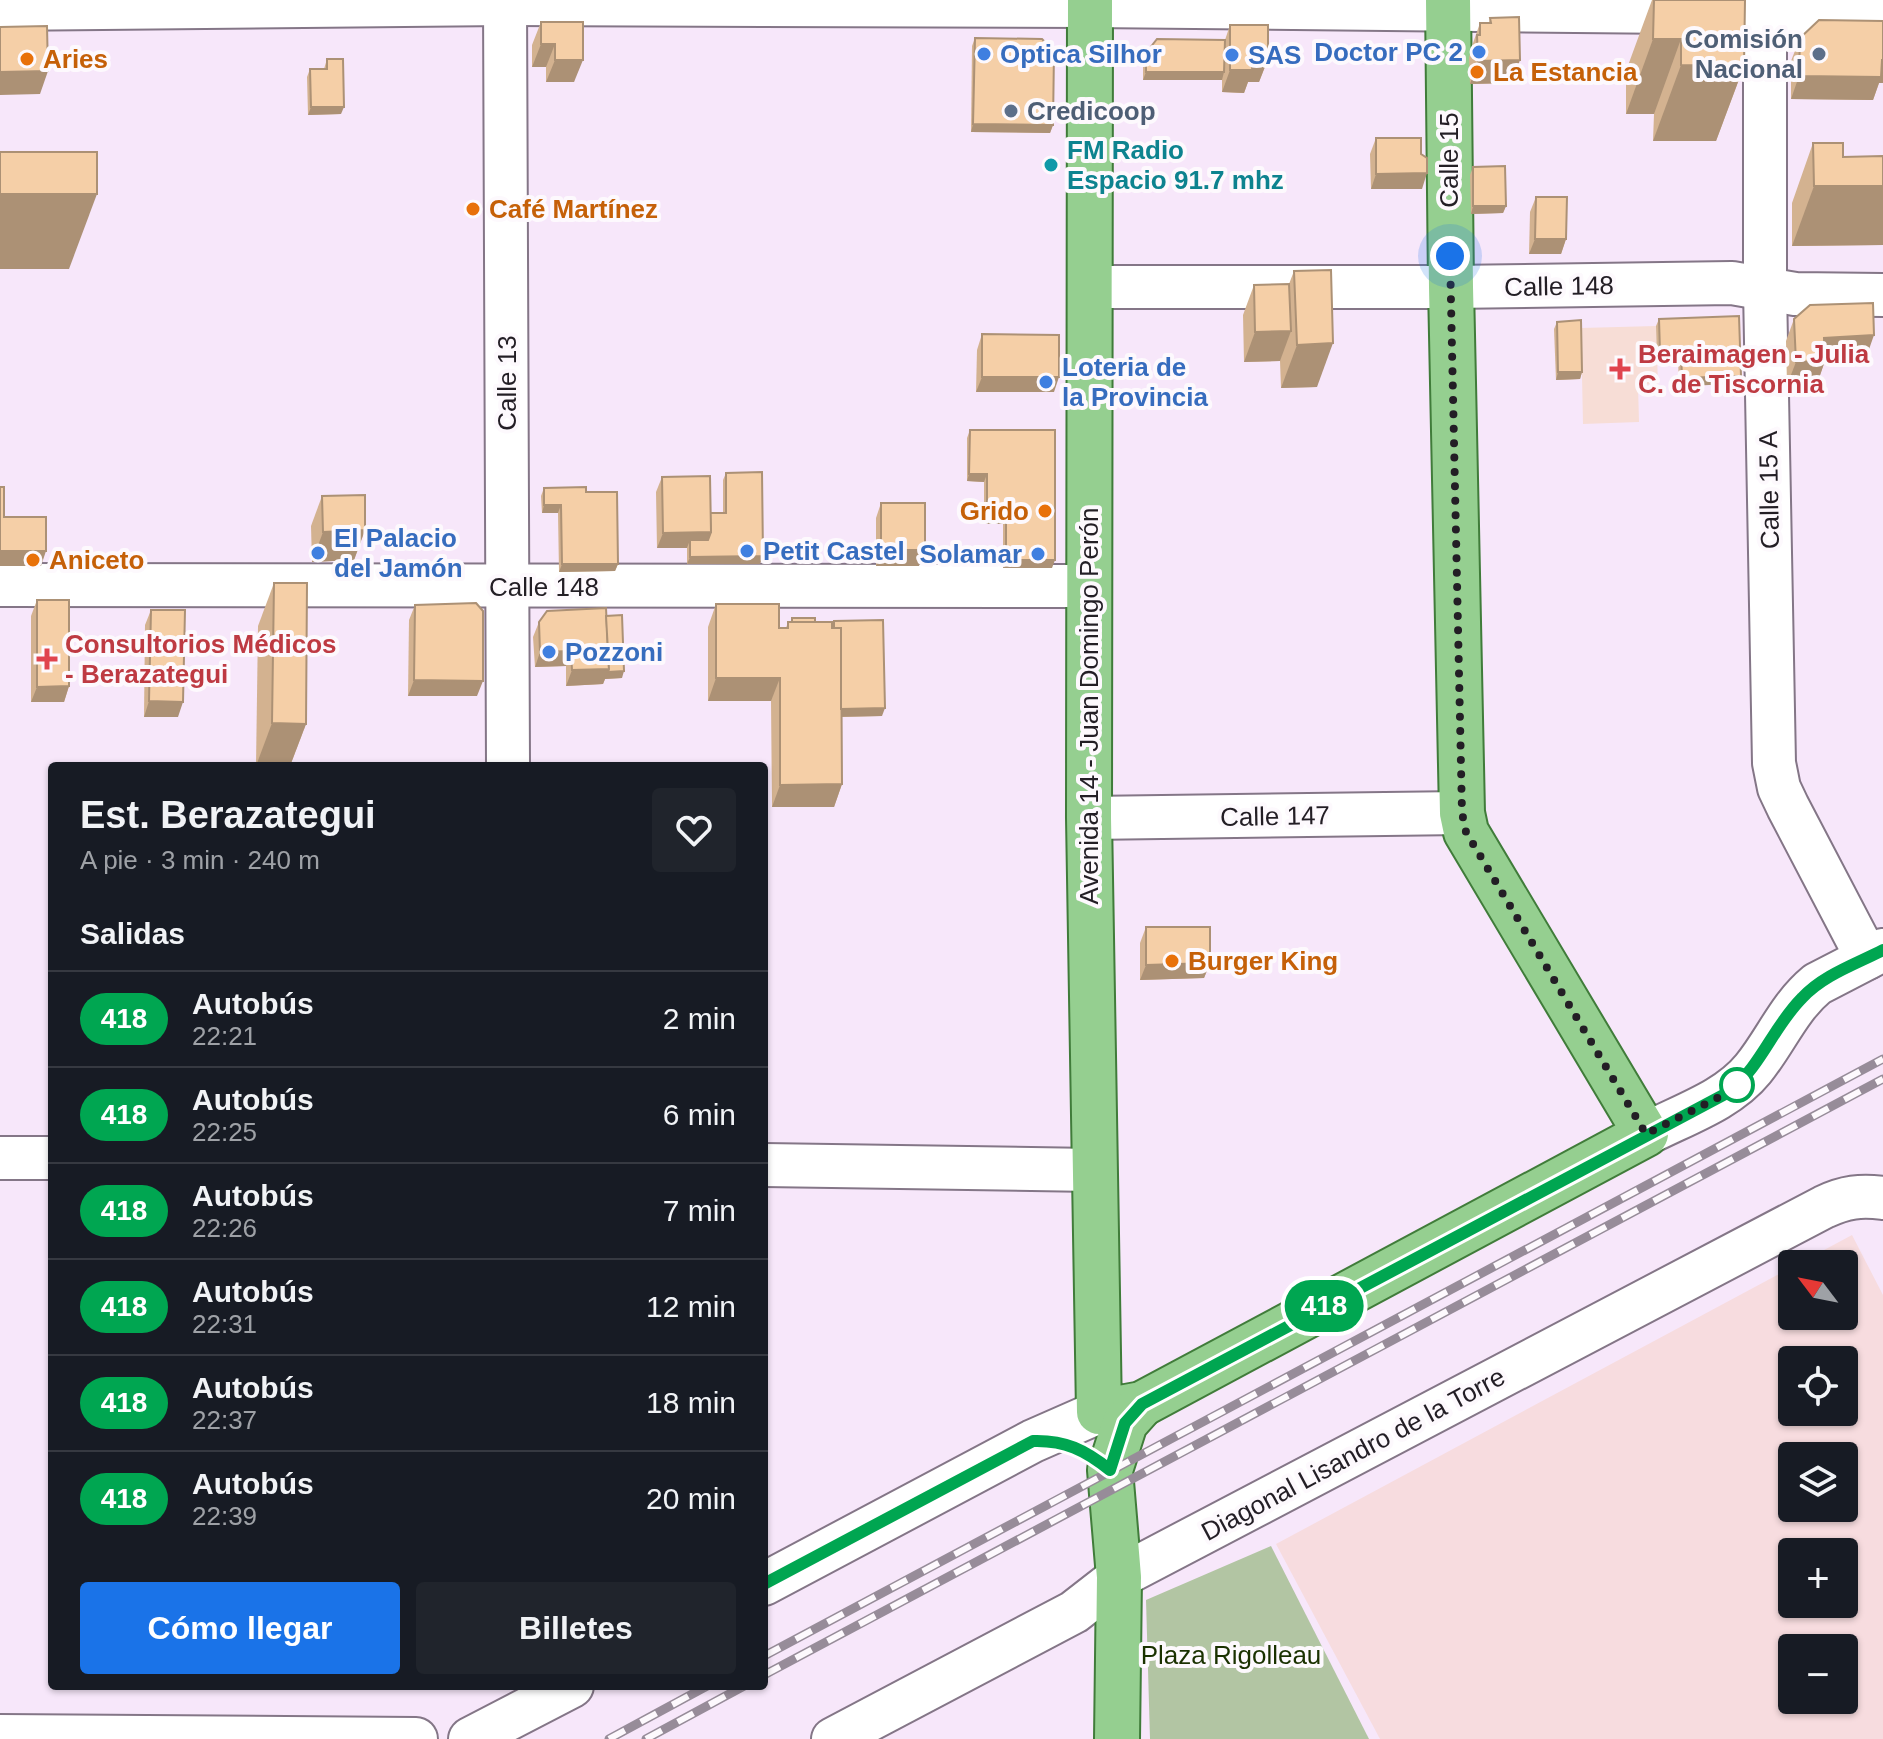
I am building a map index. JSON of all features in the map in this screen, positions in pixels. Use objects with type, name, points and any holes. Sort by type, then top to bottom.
[{"type":"main road","name":"Avenida 14 - Juan Domingo Perón","points":[[1090,3],[1091,287],[1087,586],[1093,1170],[1099,1412]]},
{"type":"main road","name":"Calle 15","points":[[1448,5],[1462,813],[1466,832],[1646,1134]]},
{"type":"main road","points":[[1099,1412],[1142,1404],[1646,1134]]},
{"type":"main road","points":[[1117,1739],[1119,1577],[1110,1470],[1125,1423],[1142,1404]]},
{"type":"street","points":[[0,9],[505,2],[1090,3],[1765,7],[1883,14]]},
{"type":"street","name":"Calle 13","points":[[505,2],[508,762]]},
{"type":"street","name":"Calle 15 A","points":[[1765,7],[1765,289],[1774,763],[1779,788],[1788,807],[1875,954]]},
{"type":"street","name":"Calle 148","points":[[1091,287],[1732,283],[1795,294],[1883,295]]},
{"type":"street","name":"Calle 148","points":[[0,585],[1087,586]]},
{"type":"street","name":"Calle 147","points":[[1089,818],[1462,813]]},
{"type":"street","points":[[1646,1134],[1729,1092],[1755,1067],[1787,1016],[1808,992],[1875,954]]},
{"type":"street","points":[[0,1158],[48,1158]]},
{"type":"street","points":[[768,1165],[1093,1170]]},
{"type":"street","name":"Diagonal Lisandro de la Torre","points":[[833,1739],[1074,1612],[1119,1577],[1824,1207],[1854,1196],[1883,1198]]},
{"type":"street","points":[[768,1582],[1033,1441],[1099,1412]]},
{"type":"street","points":[[1033,1441],[1068,1443],[1110,1470]]},
{"type":"street","points":[[470,1739],[511,1701],[556,1690]]},
{"type":"street","points":[[0,1736],[416,1739]]},
{"type":"shaded area","name":"Beraimagen - Julia C. de Tiscornia","points":[[1656,326],[1658,384],[1638,385],[1639,422],[1583,424],[1581,328]]},
{"type":"shaded area","points":[[1852,1235],[1883,1295],[1883,1739],[1380,1739],[1276,1544],[1778,1275],[1778,1330],[1858,1330],[1858,1250],[1824,1250]]},
{"type":"green space","name":"Plaza Rigolleau","points":[[1271,1546],[1369,1739],[1150,1739],[1146,1600]]},
{"type":"building","points":[[1654,0],[1745,0],[1744,66],[1681,65],[1681,39],[1653,39]]},
{"type":"building","points":[[1519,17],[1520,60],[1478,61],[1480,23],[1491,23],[1490,18]]},
{"type":"building","points":[[1819,20],[1883,21],[1881,77],[1799,76],[1800,38]]},
{"type":"building","points":[[541,22],[583,22],[583,60],[555,60],[555,44],[541,44]]},
{"type":"building","points":[[1230,25],[1268,25],[1268,59],[1253,59],[1252,70],[1230,70]]},
{"type":"building","points":[[47,26],[48,71],[0,72],[0,27]]},
{"type":"building","points":[[975,38],[1042,39],[1054,51],[1053,125],[973,124]]},
{"type":"building","points":[[1157,39],[1225,40],[1224,72],[1146,72],[1146,53]]},
{"type":"building","points":[[327,59],[343,59],[344,107],[311,107],[310,69],[327,69]]},
{"type":"building","points":[[1376,138],[1421,138],[1421,154],[1427,158],[1427,173],[1376,174]]},
{"type":"building","points":[[1813,143],[1843,143],[1843,157],[1883,156],[1883,186],[1814,186]]},
{"type":"building","points":[[0,152],[97,152],[97,194],[0,194]]},
{"type":"building","points":[[1505,166],[1506,206],[1473,206],[1473,167]]},
{"type":"building","points":[[1536,197],[1567,197],[1566,239],[1535,239]]},
{"type":"building","points":[[1331,270],[1333,343],[1297,345],[1294,271]]},
{"type":"building","points":[[1289,284],[1291,331],[1255,332],[1254,285]]},
{"type":"building","points":[[1873,303],[1874,335],[1824,338],[1825,361],[1796,362],[1794,319],[1810,305]]},
{"type":"building","points":[[1739,316],[1741,376],[1682,378],[1681,351],[1660,352],[1659,319]]},
{"type":"building","points":[[1581,320],[1582,372],[1558,372],[1557,322]]},
{"type":"building","points":[[982,334],[1059,335],[1059,377],[982,377]]},
{"type":"building","points":[[970,430],[1055,430],[1055,560],[1006,560],[1006,516],[987,516],[987,474],[969,474]]},
{"type":"building","points":[[762,472],[763,556],[690,557],[690,540],[708,540],[711,532],[710,513],[726,513],[726,473]]},
{"type":"building","points":[[710,476],[711,532],[663,533],[662,477]]},
{"type":"building","points":[[0,487],[4,487],[4,517],[46,517],[46,551],[0,551]]},
{"type":"building","points":[[586,487],[586,492],[617,492],[618,564],[562,564],[561,505],[544,505],[544,488]]},
{"type":"building","points":[[365,495],[365,530],[323,532],[322,496]]},
{"type":"building","points":[[881,503],[925,503],[925,550],[881,550]]},
{"type":"building","points":[[274,583],[307,583],[306,724],[272,723]]},
{"type":"building","name":"Consultorios Médicos - Berazategui","points":[[37,600],[69,600],[69,686],[37,687]]},
{"type":"building","points":[[476,603],[483,611],[483,681],[414,680],[415,605]]},
{"type":"building","points":[[716,604],[779,604],[779,628],[788,628],[788,622],[832,622],[832,628],[841,628],[842,784],[780,785],[780,678],[716,678]]},
{"type":"building","points":[[606,608],[609,669],[572,670],[571,651],[540,652],[539,622],[547,611]]},
{"type":"building","points":[[151,610],[185,610],[183,702],[149,701]]},
{"type":"building","points":[[622,615],[624,671],[608,672],[606,616]]},
{"type":"building","points":[[792,618],[815,618],[815,622],[792,622]]},
{"type":"building","points":[[883,620],[885,708],[841,709],[841,628],[834,628],[834,621]]},
{"type":"building","points":[[1146,927],[1210,927],[1210,963],[1146,965]]},
{"type":"railway","points":[[768,1654],[1883,1059]]},
{"type":"railway","points":[[768,1673],[1883,1079]]},
{"type":"railway","points":[[609,1739],[700,1690]]},
{"type":"railway","points":[[646,1739],[737,1690]]},
{"type":"bus line","name":"418","points":[[768,1582],[1033,1441],[1068,1443],[1110,1470],[1119,1435],[1132,1413],[1142,1404],[1729,1092],[1755,1067],[1799,1000],[1817,984],[1883,950]]},
{"type":"place","name":"Doctor PC 2","points":[[1479,52]]},
{"type":"place","name":"Optica Silhor","points":[[984,54]]},
{"type":"place","name":"Comisión Nacional","points":[[1819,54]]},
{"type":"place","name":"SAS","points":[[1232,55]]},
{"type":"place","name":"Aries","points":[[27,59]]},
{"type":"place","name":"La Estancia","points":[[1477,72]]},
{"type":"place","name":"Credicoop","points":[[1011,111]]},
{"type":"place","name":"FM Radio Espacio 91.7 mhz","points":[[1051,165]]},
{"type":"place","name":"Café Martínez","points":[[473,209]]},
{"type":"place","name":"Beraimagen - Julia C. de Tiscornia","points":[[1620,369]]},
{"type":"place","name":"Loteria de la Provincia","points":[[1046,382]]},
{"type":"place","name":"Grido","points":[[1045,511]]},
{"type":"place","name":"Petit Castel","points":[[747,551]]},
{"type":"place","name":"El Palacio del Jamón","points":[[318,553]]},
{"type":"place","name":"Solamar","points":[[1038,554]]},
{"type":"place","name":"Aniceto","points":[[33,560]]},
{"type":"place","name":"Pozzoni","points":[[549,652]]},
{"type":"place","name":"Consultorios Médicos - Berazategui","points":[[47,659]]},
{"type":"place","name":"Burger King","points":[[1172,961]]},
{"type":"route","points":[[1450,256],[1462,813],[1466,832],[1646,1134],[1729,1092],[1742,1081],[1737,1085]]}]
